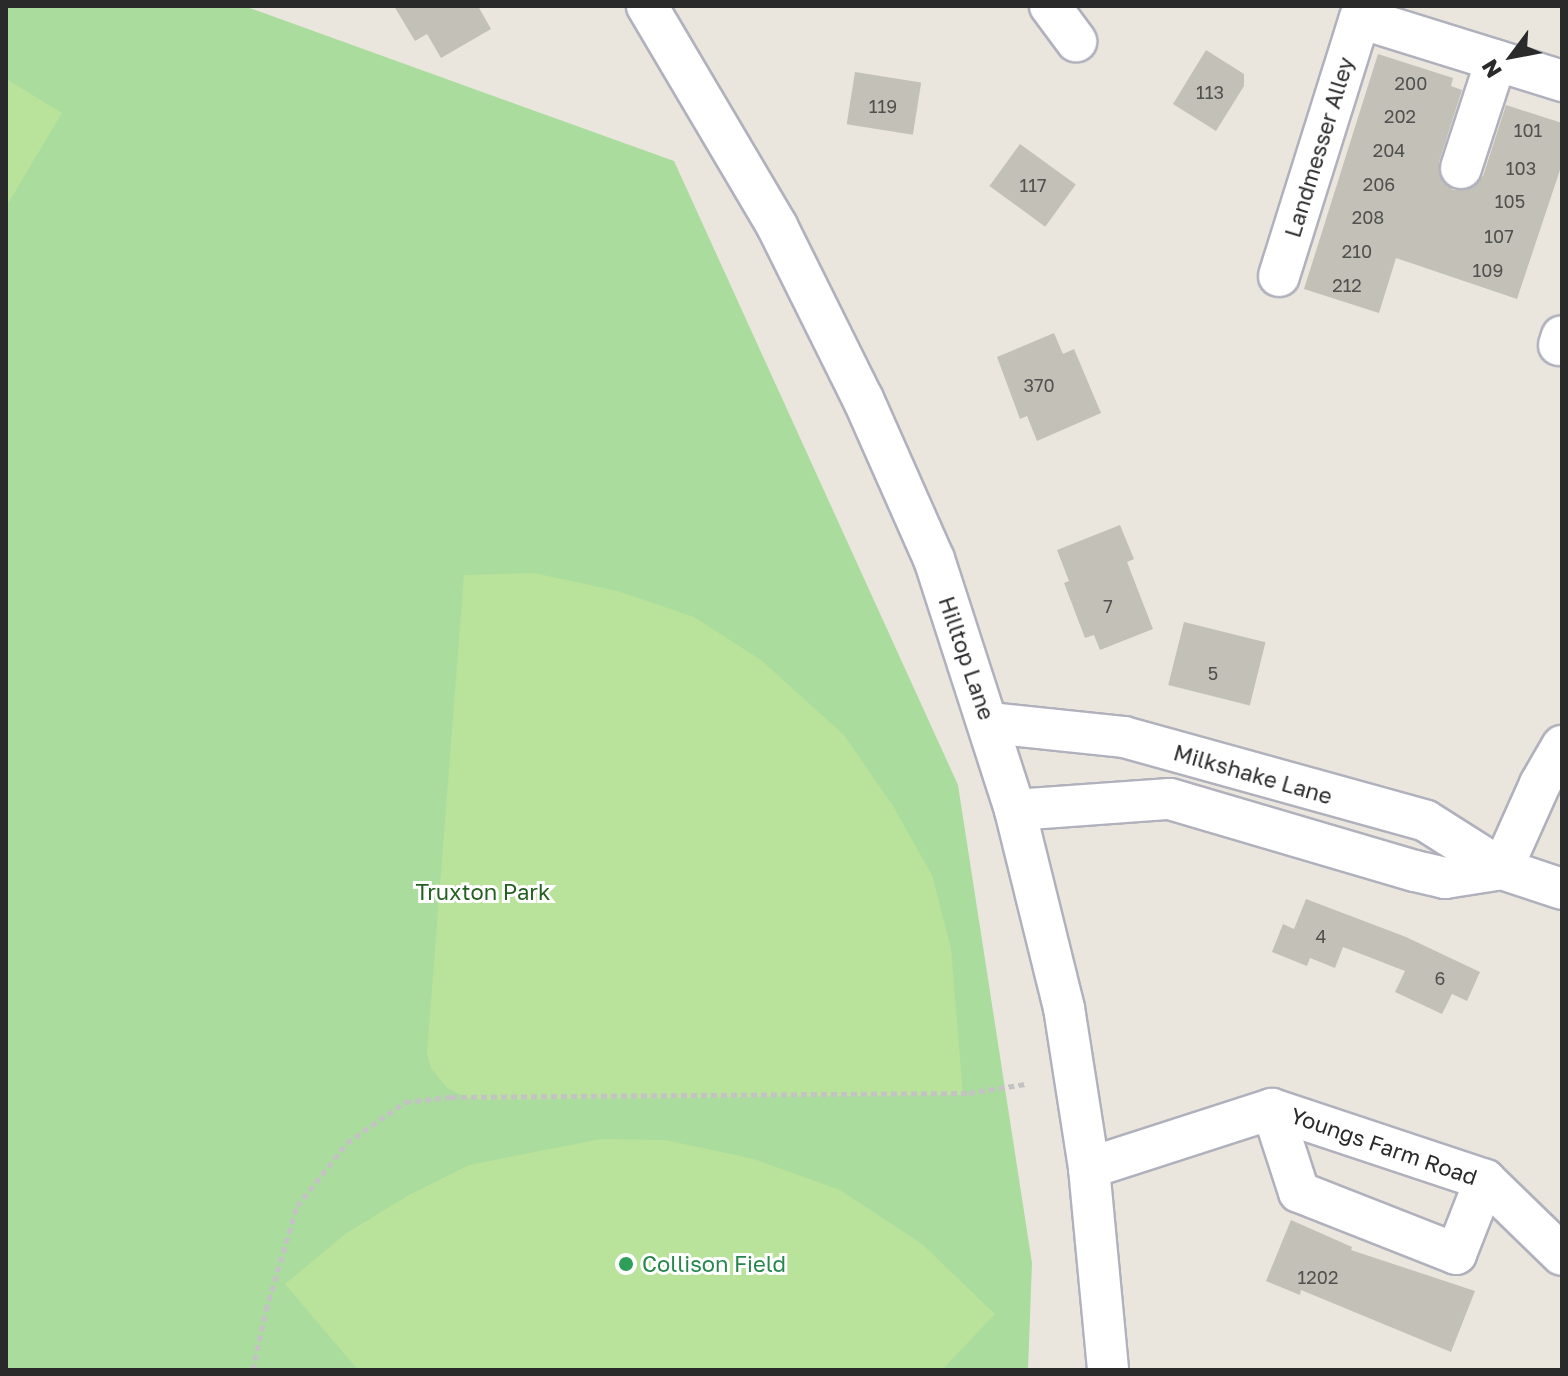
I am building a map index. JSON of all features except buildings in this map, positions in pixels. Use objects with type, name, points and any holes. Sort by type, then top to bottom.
[{"type":"street","name":"Hilltop Lane","points":[[647,6],[777,226],[863,399],[934,559],[990,723],[1064,1008],[1089,1168],[1108,1370]]},
{"type":"street","points":[[1050,6],[1076,41]]},
{"type":"street","name":"Landmesser Alley","points":[[1279,276],[1360,18],[1496,61]]},
{"type":"street","points":[[1461,168],[1496,61],[1562,81]]},
{"type":"street","name":"Milkshake Lane","points":[[990,723],[1124,737],[1426,821],[1502,869],[1562,889]]},
{"type":"street","points":[[1502,869],[1540,784],[1562,746]]},
{"type":"street","name":"Milkshake Lane","points":[[1015,810],[1170,799],[1445,878],[1502,869]]},
{"type":"street","points":[[1272,1109],[1299,1192],[1456,1254],[1485,1180]]},
{"type":"street","name":"Youngs Farm Road","points":[[1089,1168],[1272,1109],[1485,1180],[1562,1255]]},
{"type":"path","points":[[253,1370],[266,1310],[297,1206],[347,1143],[405,1102],[451,1097],[969,1093],[1025,1084]]},
{"type":"green space","name":"Truxton Park","points":[[6,6],[244,6],[674,161],[958,785],[1032,1263],[1028,1370],[6,1370]]},
{"type":"green space","points":[[8,80],[62,113],[6,207],[6,84]]},
{"type":"green space","points":[[534,573],[617,591],[694,617],[761,660],[844,735],[893,806],[932,875],[951,948],[963,1095],[487,1100],[466,1098],[446,1087],[431,1068],[427,1053],[464,575]]},
{"type":"green space","name":"Collison Field","points":[[601,1139],[665,1140],[754,1159],[840,1190],[922,1244],[995,1314],[942,1370],[358,1370],[285,1284],[345,1234],[409,1195],[469,1165]]},
{"type":"place","name":"Collison Field","points":[[626,1264]]}]
